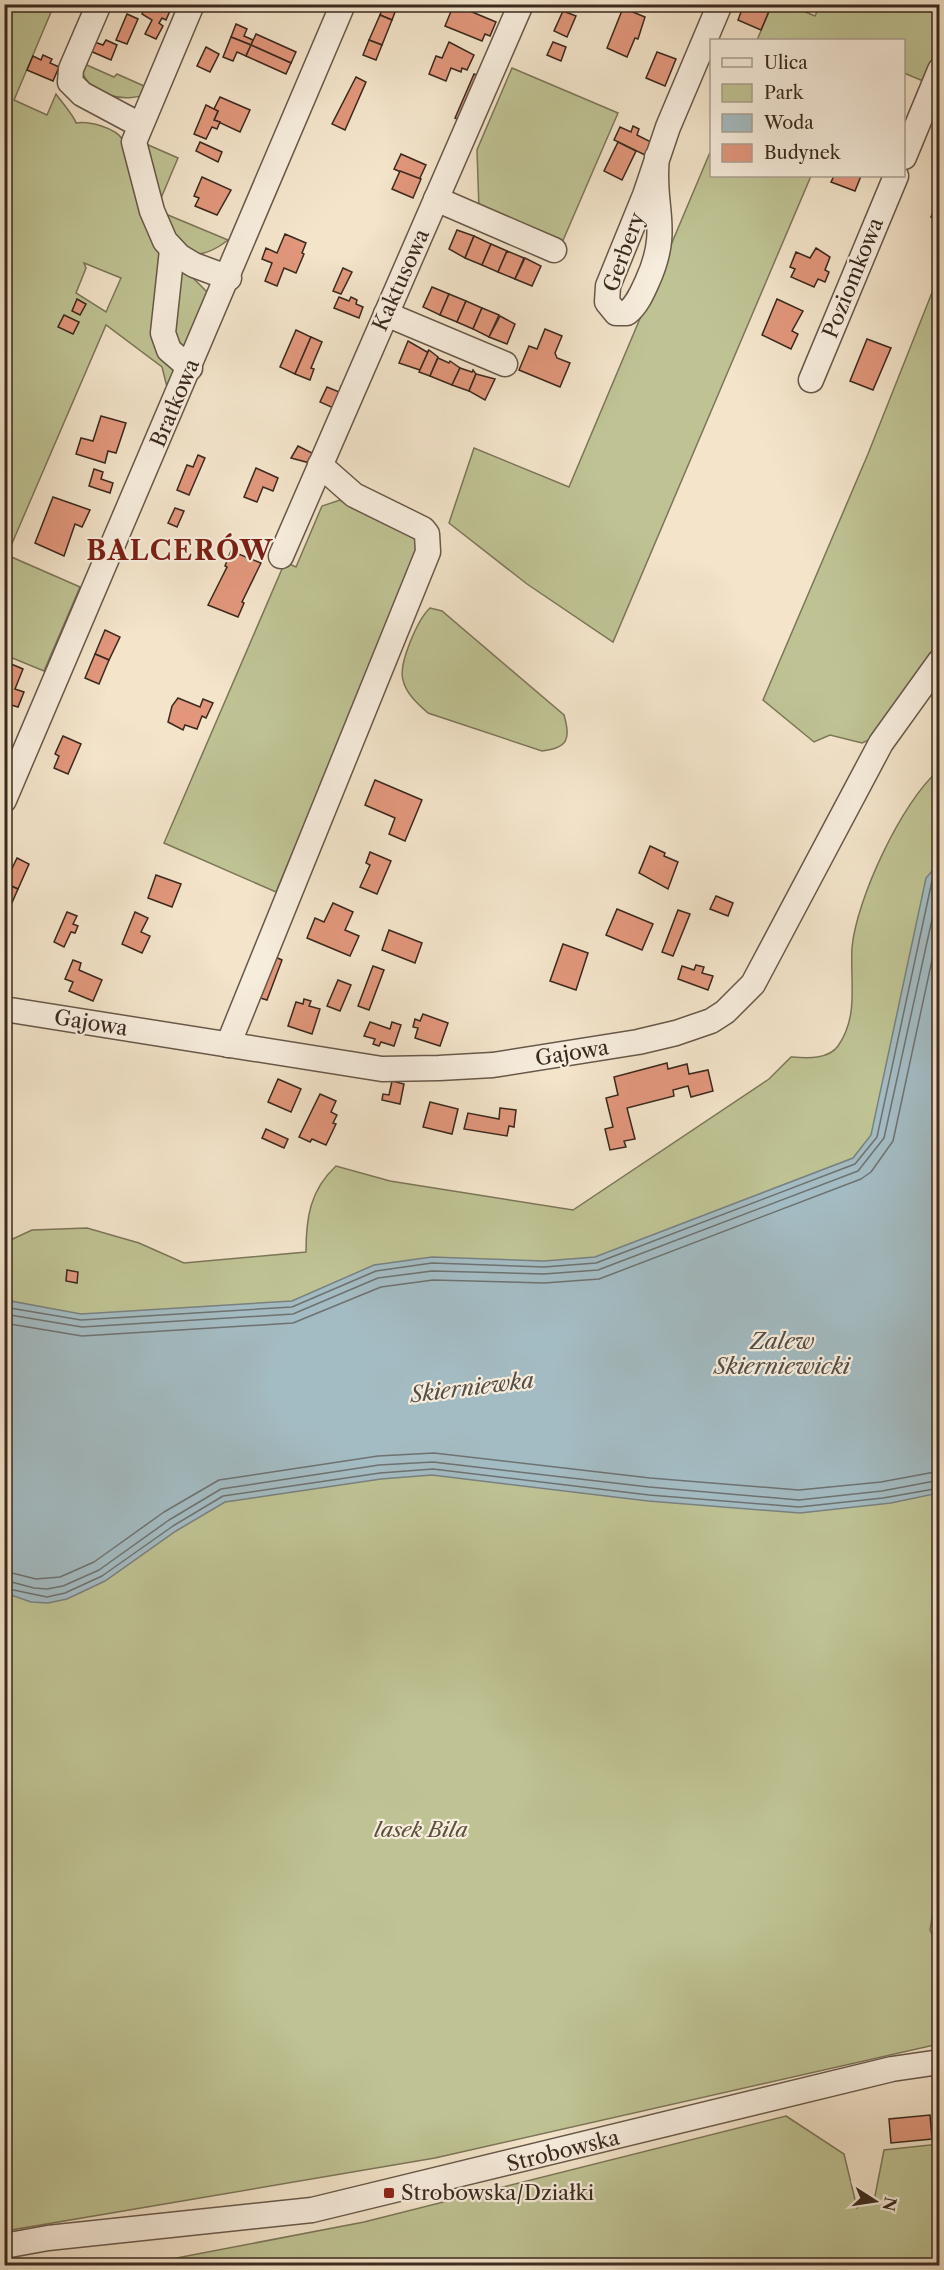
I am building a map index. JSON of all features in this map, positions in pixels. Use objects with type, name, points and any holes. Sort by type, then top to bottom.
[{"type":"street","points":[[99,4],[71,69],[70,82],[82,94],[140,125]]},
{"type":"street","points":[[192,4],[135,136],[135,148],[159,231],[172,250],[194,265],[229,278]]},
{"type":"street","name":"Bratkowa","points":[[4,800],[229,278],[343,4]]},
{"type":"street","name":"Kaktusowa","points":[[281,556],[521,4]]},
{"type":"street","name":"Gerbery","points":[[653,200],[656,161],[720,4]]},
{"type":"street","points":[[905,152],[939,70]]},
{"type":"street","name":"Poziomkowa","points":[[811,380],[896,177]]},
{"type":"street","points":[[436,199],[554,250]]},
{"type":"street","points":[[172,250],[163,333],[170,350],[190,368]]},
{"type":"street","points":[[386,314],[505,364]]},
{"type":"street","points":[[228,1045],[428,552],[427,534],[423,529],[354,495],[320,465]]},
{"type":"street","name":"Gajowa","points":[[4,1009],[382,1069],[493,1065],[638,1042],[711,1021],[725,1012],[753,984],[881,743],[939,661]]},
{"type":"street","name":"Strobowska","points":[[4,2246],[48,2238],[312,2210],[892,2069],[939,2062]]},
{"type":"green space","points":[[4,5],[54,5],[14,100],[47,115],[56,94],[76,123],[102,126],[115,132],[123,140],[165,254],[177,367],[175,384],[167,387],[162,367],[106,325],[7,555],[80,587],[44,671],[5,655]],"holes":[[[84,263],[121,278],[106,312],[76,293],[86,268]]]},
{"type":"green space","points":[[772,5],[789,5],[815,16],[820,5],[939,5],[939,62],[930,84],[905,73],[905,39],[757,39]]},
{"type":"green space","points":[[80,62],[114,77],[117,74],[153,90],[132,97],[108,95],[89,83]]},
{"type":"green space","points":[[512,68],[618,113],[561,245],[479,210],[477,150]]},
{"type":"green space","points":[[137,140],[178,158],[156,210],[228,240],[205,253],[187,253],[173,243],[162,226],[154,205]]},
{"type":"green space","points":[[710,152],[710,177],[811,177],[613,642],[527,584],[449,523],[474,448],[569,487]]},
{"type":"green space","points":[[173,258],[210,295],[185,358],[166,328]]},
{"type":"green space","points":[[939,275],[939,649],[876,737],[862,743],[830,735],[814,742],[763,700],[868,454]]},
{"type":"green space","points":[[340,500],[415,531],[421,549],[276,892],[164,843],[285,562],[296,567],[322,506]]},
{"type":"green space","points":[[430,608],[442,611],[564,715],[567,736],[562,745],[542,751],[428,713],[417,703],[403,680],[403,664],[415,631]]},
{"type":"green space","name":"lasek Bila","points":[[939,770],[940,1912],[933,1912],[930,1930],[939,1949],[939,2044],[435,2158],[5,2231],[4,1243],[32,1230],[87,1228],[139,1243],[184,1263],[306,1252],[311,1205],[320,1185],[336,1166],[390,1181],[573,1210],[769,1079],[791,1057],[810,1058],[834,1051],[845,1035],[849,1023],[852,999],[852,948],[862,904],[896,827],[910,804]]},
{"type":"green space","points":[[786,2116],[844,2154],[857,2208],[875,2196],[884,2150],[939,2144],[939,2265],[140,2265],[364,2222]]},
{"type":"water","name":"Zalew Skierniewicki","points":[[939,863],[939,1493],[891,1503],[800,1513],[648,1501],[432,1475],[381,1479],[225,1502],[176,1531],[105,1581],[67,1599],[48,1603],[31,1602],[5,1593],[5,1300],[81,1314],[292,1301],[374,1265],[432,1257],[544,1261],[595,1257],[853,1158],[871,1135],[926,878]]},
{"type":"building","points":[[147,4],[154,7],[156,4],[173,4],[166,20],[162,18],[159,23],[163,26],[156,39],[145,34],[152,20],[142,14]]},
{"type":"building","points":[[286,4],[304,4],[301,11]]},
{"type":"building","points":[[384,4],[398,4],[392,20],[380,15]]},
{"type":"building","points":[[454,4],[467,4],[465,9],[496,22],[490,36],[485,34],[482,41],[445,26]]},
{"type":"building","points":[[744,4],[772,4],[761,30],[738,20]]},
{"type":"building","points":[[623,8],[645,17],[638,39],[635,38],[627,57],[607,48]]},
{"type":"building","points":[[563,11],[576,16],[567,37],[554,31]]},
{"type":"building","points":[[127,14],[138,19],[127,44],[116,40]]},
{"type":"building","points":[[380,15],[392,20],[382,45],[369,40]]},
{"type":"building","points":[[236,24],[247,29],[244,36],[253,40],[251,45],[231,37]]},
{"type":"building","points":[[256,34],[296,52],[291,63],[251,45]]},
{"type":"building","points":[[231,37],[251,45],[246,56],[237,52],[233,61],[223,57]]},
{"type":"building","points":[[106,40],[117,45],[111,60],[88,50],[92,41],[103,45]]},
{"type":"building","points":[[369,40],[382,45],[376,60],[363,55]]},
{"type":"building","points":[[449,42],[474,55],[467,70],[462,68],[461,72],[451,68],[446,81],[429,74],[436,56],[442,58]]},
{"type":"building","points":[[553,42],[566,47],[561,61],[547,55]]},
{"type":"building","points":[[251,45],[291,63],[286,74],[246,56]]},
{"type":"building","points":[[206,47],[219,54],[210,72],[197,66]]},
{"type":"building","points":[[657,52],[676,59],[665,86],[646,78]]},
{"type":"building","points":[[43,55],[52,59],[50,63],[59,67],[53,81],[27,70],[33,56],[41,60]]},
{"type":"building","points":[[474,74],[483,78],[464,122],[455,118]]},
{"type":"building","points":[[356,77],[366,82],[345,130],[332,124]]},
{"type":"building","points":[[220,97],[250,110],[240,132],[214,120],[218,111],[214,109]]},
{"type":"building","points":[[206,105],[218,111],[214,120],[220,122],[217,129],[212,127],[206,139],[194,134]]},
{"type":"building","points":[[633,126],[639,129],[637,135],[651,142],[645,155],[614,140],[620,127],[631,132]]},
{"type":"building","points":[[200,142],[222,152],[218,162],[196,151]]},
{"type":"building","points":[[618,142],[636,151],[622,180],[604,171]]},
{"type":"building","points":[[401,154],[426,165],[419,180],[394,169]]},
{"type":"building","points":[[400,171],[421,179],[413,198],[392,189]]},
{"type":"building","points":[[202,177],[231,190],[217,215],[195,206],[199,198],[194,196]]},
{"type":"building","points":[[834,177],[861,177],[855,191],[831,182]]},
{"type":"building","points":[[940,195],[940,221],[931,217]]},
{"type":"building","points":[[457,230],[474,236],[465,258],[449,249]]},
{"type":"building","points":[[285,234],[306,243],[296,273],[284,268],[277,286],[265,281],[272,263],[262,259],[266,248],[277,253]]},
{"type":"building","points":[[474,236],[491,244],[482,265],[465,258]]},
{"type":"building","points":[[491,244],[507,251],[498,272],[482,265]]},
{"type":"building","points":[[816,248],[830,257],[825,270],[829,272],[825,282],[818,279],[814,287],[791,277],[795,269],[790,267],[796,252],[810,258]]},
{"type":"building","points":[[507,251],[524,258],[515,279],[498,272]]},
{"type":"building","points":[[525,258],[541,266],[532,286],[515,279]]},
{"type":"building","points":[[343,268],[352,272],[341,294],[333,291]]},
{"type":"building","points":[[432,287],[449,294],[440,315],[423,307]]},
{"type":"building","points":[[449,294],[466,301],[457,322],[440,315]]},
{"type":"building","points":[[339,297],[349,301],[351,297],[357,300],[356,304],[363,307],[359,318],[334,308]]},
{"type":"building","points":[[77,299],[86,304],[80,315],[72,311]]},
{"type":"building","points":[[777,299],[803,311],[792,331],[798,334],[791,349],[762,335]]},
{"type":"building","points":[[466,301],[482,308],[473,329],[457,322]]},
{"type":"building","points":[[482,308],[499,315],[489,337],[473,329]]},
{"type":"building","points":[[64,315],[79,322],[73,334],[58,327]]},
{"type":"building","points":[[500,316],[515,324],[507,344],[489,337]]},
{"type":"building","points":[[545,329],[562,336],[555,353],[557,358],[570,363],[560,387],[519,370],[529,346],[537,349]]},
{"type":"building","points":[[296,330],[311,337],[295,374],[280,367]]},
{"type":"building","points":[[311,337],[322,342],[311,368],[314,369],[310,380],[295,374]]},
{"type":"building","points":[[867,339],[891,348],[873,390],[850,381]]},
{"type":"building","points":[[408,341],[427,352],[429,350],[420,370],[399,363]]},
{"type":"building","points":[[429,350],[438,357],[430,376],[419,372]]},
{"type":"building","points":[[438,358],[449,363],[450,361],[460,368],[452,385],[430,376]]},
{"type":"building","points":[[460,368],[472,372],[473,370],[476,374],[469,391],[452,385]]},
{"type":"building","points":[[476,374],[495,379],[485,400],[469,391]]},
{"type":"building","points":[[341,386],[349,389],[340,411],[320,402],[327,387],[339,392]]},
{"type":"building","points":[[101,416],[126,423],[116,453],[108,451],[105,463],[76,454],[81,438],[93,441]]},
{"type":"building","points":[[298,446],[314,454],[310,463],[291,458]]},
{"type":"building","points":[[198,455],[205,458],[189,495],[177,490],[187,465],[193,467]]},
{"type":"building","points":[[256,468],[278,478],[273,491],[263,487],[257,502],[244,497]]},
{"type":"building","points":[[94,469],[103,472],[101,479],[113,483],[110,493],[89,486]]},
{"type":"building","points":[[53,497],[90,510],[82,527],[75,524],[64,556],[35,543]]},
{"type":"building","points":[[175,508],[184,511],[177,527],[168,523]]},
{"type":"building","points":[[231,551],[261,563],[242,602],[244,603],[238,617],[208,605],[227,567],[225,566]]},
{"type":"building","points":[[105,630],[120,637],[109,660],[95,654]]},
{"type":"building","points":[[95,654],[109,660],[99,684],[85,678]]},
{"type":"building","points":[[4,661],[23,669],[15,689],[24,692],[18,707],[4,703]]},
{"type":"building","points":[[178,698],[200,707],[203,699],[213,703],[206,718],[202,716],[197,729],[185,725],[183,730],[168,722],[172,706]]},
{"type":"building","points":[[63,736],[81,744],[68,774],[54,768],[59,756],[55,754]]},
{"type":"building","points":[[375,780],[422,800],[405,841],[389,834],[395,818],[365,805]]},
{"type":"building","points":[[650,846],[678,862],[668,889],[639,873]]},
{"type":"building","points":[[370,852],[391,861],[377,894],[360,887],[370,865],[366,863]]},
{"type":"building","points":[[17,858],[29,864],[18,889],[5,883]]},
{"type":"building","points":[[156,875],[181,884],[172,907],[148,898]]},
{"type":"building","points":[[4,883],[18,889],[4,921]]},
{"type":"building","points":[[716,896],[733,903],[728,916],[710,909]]},
{"type":"building","points":[[333,903],[353,912],[345,930],[359,936],[350,956],[307,938],[315,918],[324,922]]},
{"type":"building","points":[[617,909],[653,924],[642,950],[606,935]]},
{"type":"building","points":[[678,910],[690,914],[673,956],[662,952]]},
{"type":"building","points":[[67,912],[77,916],[73,924],[78,926],[75,933],[71,932],[64,947],[54,942]]},
{"type":"building","points":[[135,912],[148,918],[141,932],[150,936],[142,953],[122,944]]},
{"type":"building","points":[[389,930],[422,943],[415,963],[382,950]]},
{"type":"building","points":[[563,944],[588,953],[576,990],[550,981]]},
{"type":"building","points":[[273,956],[282,960],[267,1000],[257,997]]},
{"type":"building","points":[[73,960],[81,963],[79,970],[102,980],[93,1001],[69,991],[73,982],[65,979]]},
{"type":"building","points":[[696,965],[704,967],[702,973],[713,976],[708,990],[678,979],[682,966],[694,970]]},
{"type":"building","points":[[373,966],[384,970],[369,1010],[358,1006]]},
{"type":"building","points":[[338,980],[351,985],[340,1011],[327,1006]]},
{"type":"building","points":[[304,999],[311,1001],[309,1006],[320,1009],[312,1034],[288,1026],[296,1002],[303,1004]]},
{"type":"building","points":[[423,1014],[448,1023],[440,1046],[415,1038],[418,1028],[413,1027],[415,1019],[420,1021]]},
{"type":"building","points":[[370,1022],[390,1029],[392,1022],[401,1025],[394,1046],[381,1042],[379,1046],[373,1044],[375,1039],[364,1036]]},
{"type":"building","points":[[667,1063],[668,1069],[687,1064],[689,1074],[708,1070],[713,1091],[691,1097],[688,1086],[673,1090],[674,1096],[627,1108],[635,1139],[624,1141],[626,1147],[610,1150],[605,1129],[613,1127],[606,1098],[618,1095],[614,1077]]},
{"type":"building","points":[[278,1079],[301,1089],[291,1112],[268,1102]]},
{"type":"building","points":[[392,1081],[404,1084],[400,1104],[382,1100],[383,1094],[389,1095]]},
{"type":"building","points":[[320,1094],[336,1101],[331,1112],[337,1115],[333,1123],[336,1124],[326,1145],[299,1137]]},
{"type":"building","points":[[430,1102],[458,1109],[452,1134],[423,1127]]},
{"type":"building","points":[[500,1108],[516,1110],[514,1127],[509,1126],[507,1136],[464,1129],[468,1113],[499,1119]]},
{"type":"building","points":[[266,1129],[288,1139],[284,1148],[262,1138]]},
{"type":"building","points":[[67,1270],[78,1272],[77,1283],[66,1281]]},
{"type":"building","points":[[930,2115],[932,2139],[891,2143],[889,2119]]},
{"type":"place","name":"Strobowska/Działki","points":[[389,2193]]},
{"type":"district","name":"BALCERÓW","points":[[180,551]]},
{"type":"water label","name":"Skierniewka","points":[[472,1387]]}]
